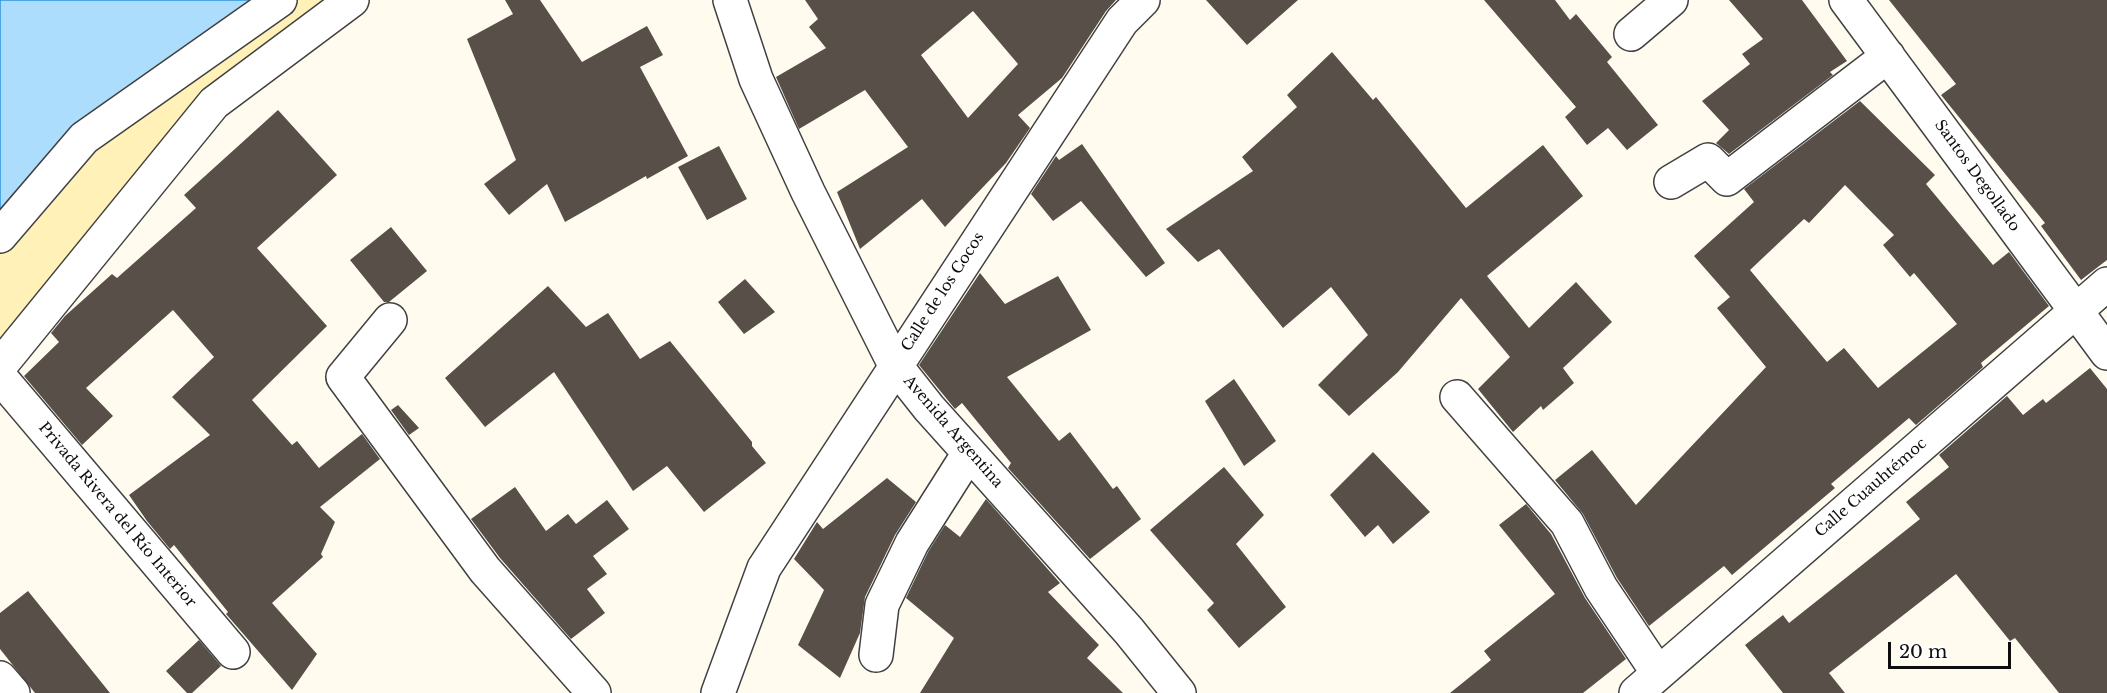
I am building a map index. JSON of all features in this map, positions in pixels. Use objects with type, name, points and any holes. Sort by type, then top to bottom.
[{"type":"street","points":[[0,236],[84,138],[280,0]]},
{"type":"street","points":[[0,366],[214,103],[352,0]]},
{"type":"street","name":"Avenida Argentina","points":[[730,0],[756,79],[808,192],[896,365],[929,408],[1129,631],[1179,693]]},
{"type":"street","name":"Calle de los Cocos","points":[[718,693],[764,568],[1122,21],[1143,0]]},
{"type":"street","points":[[1631,34],[1671,0]]},
{"type":"street","name":"Santos Degollado","points":[[1846,0],[2107,353]]},
{"type":"street","points":[[1671,182],[1708,160],[1727,178],[1888,56]]},
{"type":"street","name":"Calle Cuauhtémoc","points":[[1647,683],[2107,284]]},
{"type":"street","points":[[390,320],[343,377],[485,570],[594,693]]},
{"type":"street","name":"Privada Rivera del Río Interior","points":[[0,377],[233,652]]},
{"type":"street","points":[[1457,398],[1567,523],[1647,683]]},
{"type":"street","points":[[876,655],[882,605],[912,543],[969,453]]},
{"type":"street","points":[[0,678],[13,693]]},
{"type":"sand","points":[[0,0],[352,0],[214,103],[0,366]]},
{"type":"water","points":[[0,0],[280,0],[84,138],[0,236]]},
{"type":"building","points":[[505,0],[540,0],[582,62],[647,26],[663,55],[640,67],[688,156],[647,179],[646,176],[565,222],[547,184],[509,215],[484,184],[516,160],[467,39],[513,14]]},
{"type":"building","points":[[805,0],[1116,0],[1106,11],[1062,78],[1018,115],[1030,128],[1006,163],[945,227],[922,199],[860,249],[837,192],[908,147],[865,90],[799,129],[776,77],[826,48],[809,27],[818,19]],"holes":[[[973,11],[1018,64],[968,118],[921,55]]]},
{"type":"building","points":[[1206,0],[1298,0],[1247,45]]},
{"type":"building","points":[[1484,0],[1555,0],[1570,20],[1576,14],[1612,57],[1607,62],[1658,125],[1627,150],[1608,128],[1587,145],[1565,117],[1576,107]]},
{"type":"building","points":[[1729,0],[1802,0],[1847,61],[1830,72],[1833,75],[1729,154],[1716,143],[1729,130],[1702,101],[1750,64],[1742,54],[1763,39]]},
{"type":"building","points":[[1889,0],[2107,0],[2107,260],[2081,280],[2041,226],[2045,223],[1941,95],[1956,84]]},
{"type":"building","points":[[1332,52],[1373,100],[1376,97],[1466,208],[1543,145],[1583,196],[1487,276],[1529,328],[1576,282],[1612,322],[1563,368],[1574,383],[1543,410],[1541,406],[1513,432],[1478,389],[1510,357],[1461,298],[1398,372],[1349,416],[1318,385],[1368,335],[1331,287],[1283,328],[1219,249],[1198,262],[1166,229],[1253,171],[1242,157],[1297,107],[1287,95]]},
{"type":"building","points":[[1860,101],[1935,175],[1926,184],[1993,265],[2009,252],[2049,306],[1981,363],[1983,367],[1916,425],[1909,418],[1831,484],[1835,488],[1732,575],[1724,566],[1649,626],[1617,578],[1583,514],[1555,480],[1592,450],[1636,505],[1766,367],[1717,308],[1730,297],[1694,256],[1754,202],[1744,189]],"holes":[[[1845,185],[1894,235],[1883,245],[1910,277],[1914,273],[1957,324],[1878,388],[1844,348],[1827,362],[1750,270],[1804,219],[1809,223]]]},
{"type":"building","points":[[278,110],[337,175],[257,248],[327,326],[252,400],[292,445],[297,441],[319,468],[362,434],[380,459],[320,507],[335,522],[321,554],[323,557],[272,603],[317,654],[292,690],[226,614],[228,612],[174,545],[170,549],[129,495],[210,435],[172,397],[214,357],[173,310],[86,388],[113,416],[82,445],[24,376],[59,342],[51,333],[65,316],[112,274],[117,278],[196,208],[184,195]]},
{"type":"building","points":[[1082,144],[1165,263],[1146,277],[1081,201],[1053,221],[1031,194],[1056,156],[1059,160]]},
{"type":"building","points":[[719,146],[747,199],[707,220],[678,167]]},
{"type":"building","points":[[391,227],[427,271],[389,302],[384,302],[350,260]]},
{"type":"building","points":[[980,273],[1005,304],[1058,276],[1091,330],[1007,377],[1059,441],[1070,432],[1113,489],[1117,486],[1141,519],[1090,559],[1008,468],[1011,463],[962,403],[955,409],[919,365]]},
{"type":"building","points":[[745,279],[775,312],[744,334],[718,302]]},
{"type":"building","points":[[548,286],[586,327],[608,313],[640,359],[670,341],[752,442],[752,446],[766,463],[704,512],[667,466],[633,491],[554,372],[485,427],[445,378]]},
{"type":"building","points":[[2090,368],[2107,389],[2107,693],[2059,693],[2015,638],[2010,641],[1956,574],[1829,673],[1845,693],[1783,693],[1745,645],[1783,615],[1789,623],[1920,519],[1906,502],[1949,467],[1939,455],[2007,396],[2023,415],[2043,399],[2046,403]]},
{"type":"building","points":[[1234,379],[1276,441],[1244,466],[1205,401]]},
{"type":"building","points":[[398,405],[419,428],[409,435],[391,410]]},
{"type":"building","points":[[1373,452],[1430,512],[1393,544],[1378,525],[1365,537],[1330,495]]},
{"type":"building","points":[[1224,467],[1264,515],[1236,544],[1286,607],[1239,648],[1207,610],[1214,603],[1150,530]]},
{"type":"building","points":[[887,478],[916,502],[895,535],[865,597],[860,633],[840,678],[798,645],[824,590],[794,559],[817,522],[823,529]]},
{"type":"building","points":[[515,487],[546,531],[568,514],[576,524],[607,500],[629,529],[593,556],[607,574],[587,589],[605,613],[571,639],[500,558],[471,519]]},
{"type":"building","points":[[986,499],[1060,583],[1048,592],[1099,645],[1087,658],[1123,693],[920,693],[954,638],[906,598],[928,552],[945,525],[960,537]]},
{"type":"building","points":[[1526,504],[1551,534],[1585,598],[1626,659],[1583,693],[1450,693],[1491,660],[1484,651],[1555,594],[1499,525]]},
{"type":"building","points":[[28,591],[110,693],[35,693],[0,649],[0,613]]},
{"type":"building","points":[[199,640],[221,666],[192,693],[187,693],[166,671]]}]
